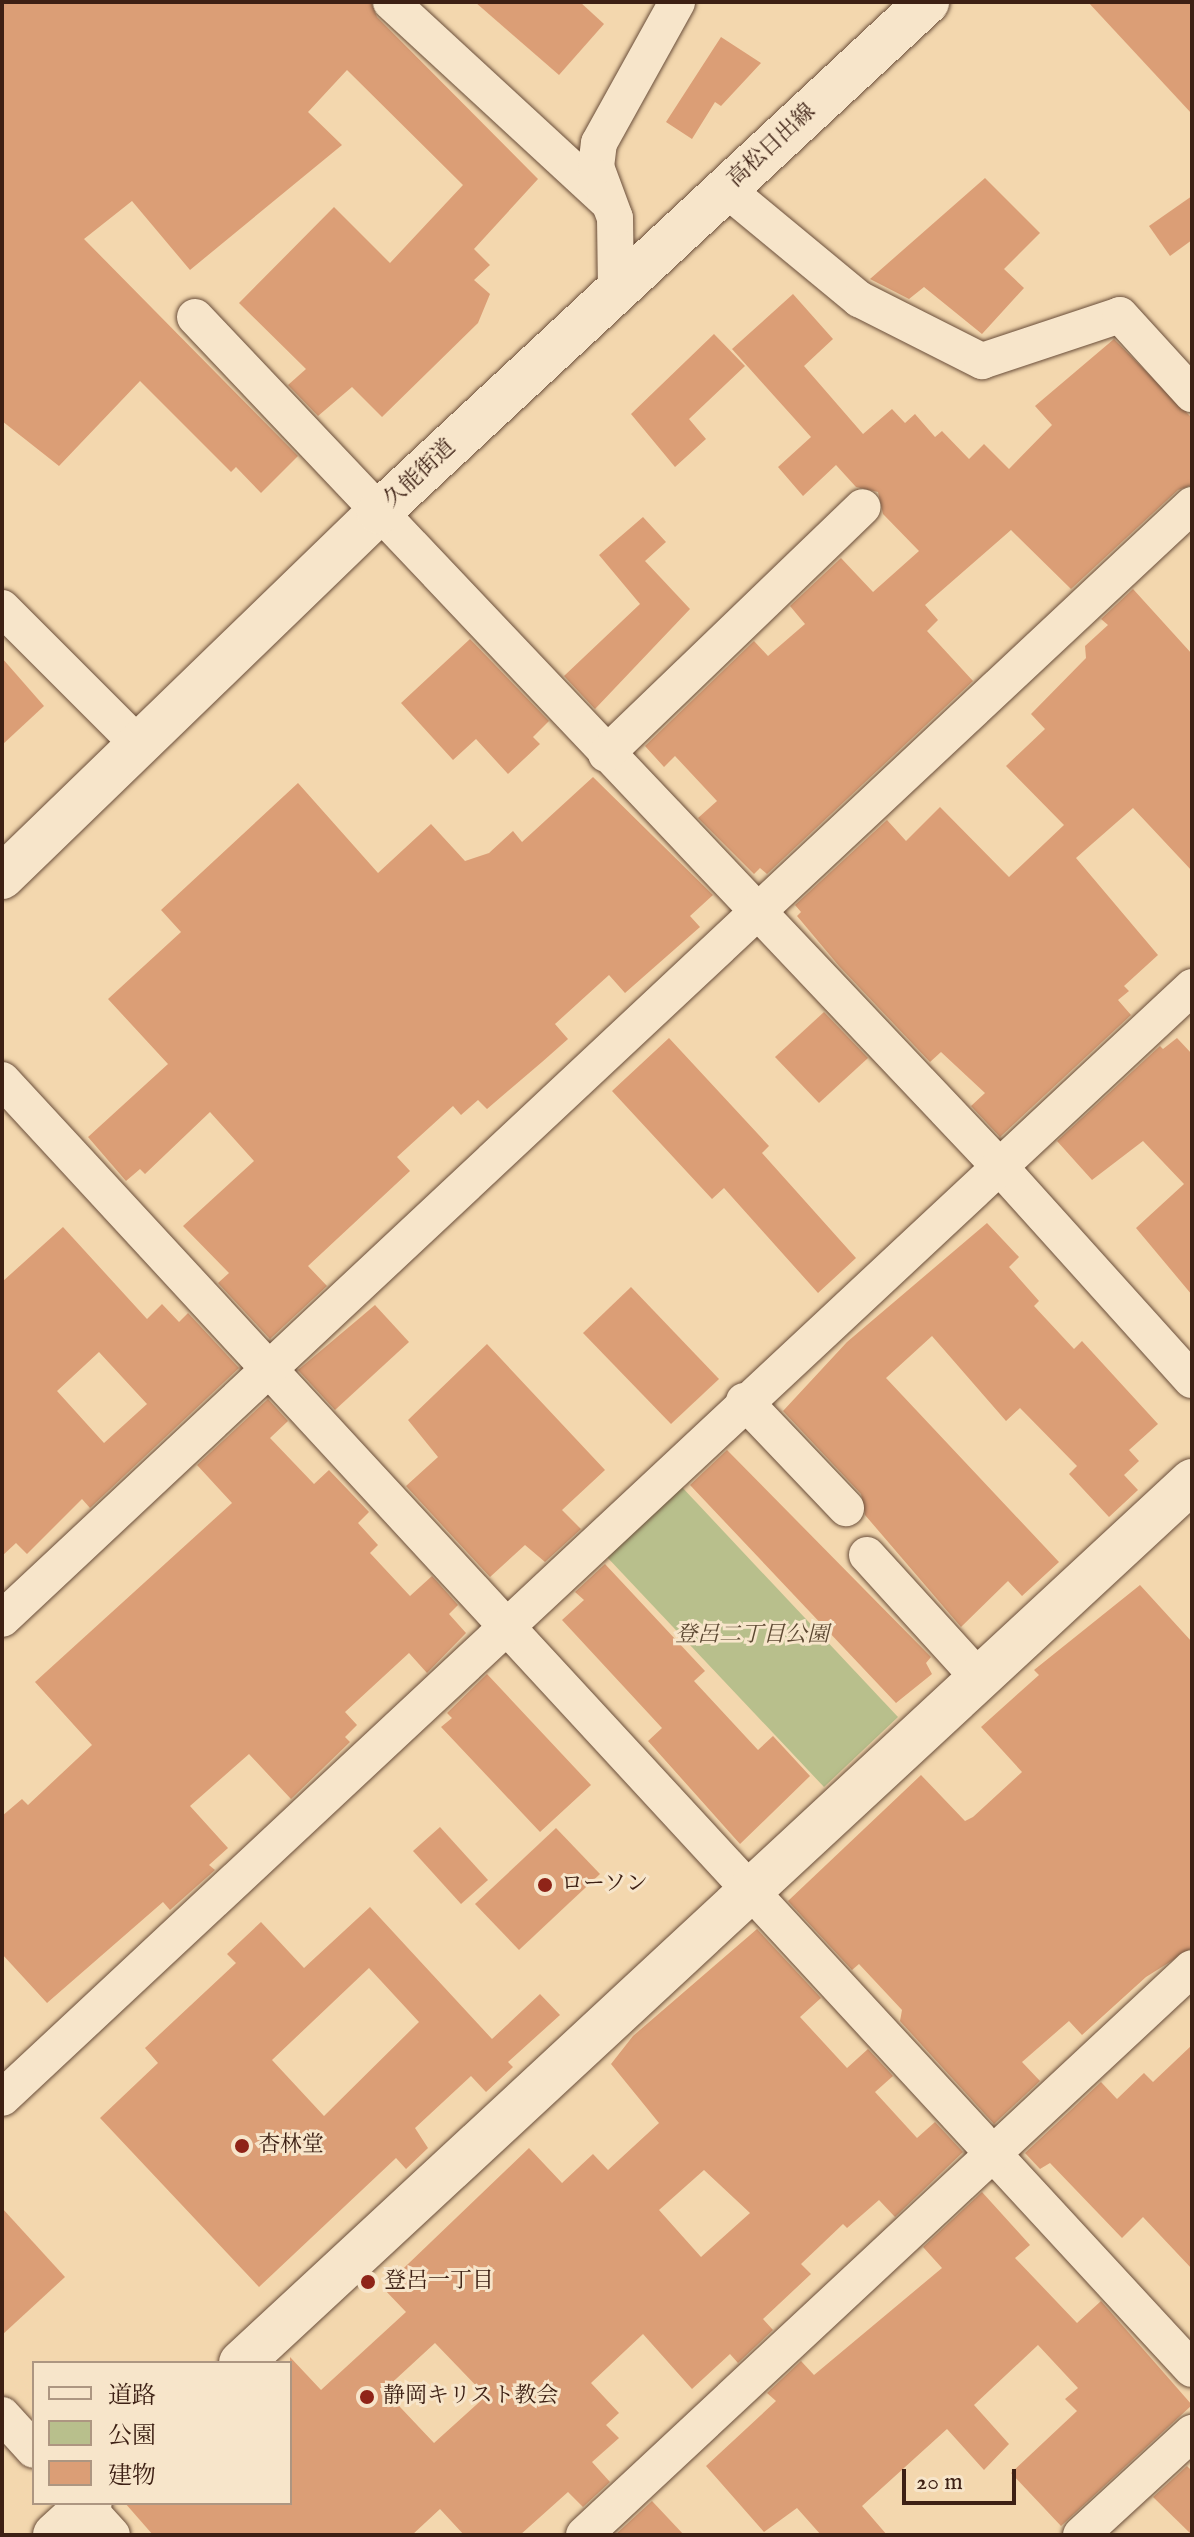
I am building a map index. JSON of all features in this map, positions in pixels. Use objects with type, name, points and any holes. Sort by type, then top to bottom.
[{"type":"street","points":[[391,2],[609,203]]},
{"type":"street","points":[[616,290],[617,246],[609,203],[596,167],[599,143],[677,2]]},
{"type":"street","name":"高松日出線","points":[[616,290],[927,2]]},
{"type":"street","points":[[726,189],[859,299],[982,361],[1120,315],[1192,394]]},
{"type":"street","name":"久能街道","points":[[2,877],[379,512],[616,290]]},
{"type":"street","points":[[195,317],[755,913],[999,1166],[1192,1380]]},
{"type":"street","points":[[2,1619],[1192,505]]},
{"type":"street","points":[[606,754],[863,507]]},
{"type":"street","points":[[2,608],[139,745]]},
{"type":"street","points":[[2,2098],[505,1629],[744,1401],[1192,987]]},
{"type":"street","points":[[2,1080],[505,1629],[753,1889],[993,2155],[1192,2369]]},
{"type":"street","points":[[744,1401],[846,1508]]},
{"type":"street","points":[[243,2361],[1192,1481]]},
{"type":"street","points":[[867,1555],[978,1677]]},
{"type":"street","points":[[584,2535],[1192,1968]]},
{"type":"street","points":[[2,2415],[32,2448]]},
{"type":"street","points":[[1081,2535],[1192,2433]]},
{"type":"green space","name":"登呂二丁目公園","points":[[680,1485],[898,1717],[824,1787],[606,1556]]},
{"type":"building","points":[[2,2],[371,2],[377,17],[538,179],[474,249],[490,265],[474,280],[490,294],[478,323],[382,417],[352,387],[318,416],[288,385],[306,369],[239,303],[334,207],[390,263],[463,185],[347,70],[308,112],[342,145],[190,270],[132,201],[84,239],[298,456],[261,493],[236,467],[231,472],[140,381],[59,466],[2,421]]},
{"type":"building","points":[[475,2],[580,2],[604,24],[559,75]]},
{"type":"building","points":[[1088,2],[1192,2],[1192,114]]},
{"type":"building","points":[[721,37],[761,63],[721,106],[715,102],[692,139],[666,122]]},
{"type":"building","points":[[985,178],[1040,233],[1004,269],[1024,288],[982,334],[924,287],[909,299],[870,279]]},
{"type":"building","points":[[1192,196],[1192,240],[1170,256],[1149,226]]},
{"type":"building","points":[[793,294],[833,339],[804,366],[863,434],[892,409],[905,423],[915,414],[935,437],[942,431],[969,459],[984,444],[1009,469],[1052,425],[1035,406],[1114,339],[1192,418],[1192,485],[1178,490],[1071,589],[1011,530],[925,605],[938,620],[927,631],[973,681],[767,874],[760,868],[754,874],[698,818],[717,801],[675,756],[664,767],[645,746],[754,641],[768,656],[805,624],[790,606],[841,558],[873,592],[919,551],[883,514],[878,492],[856,487],[836,465],[803,496],[778,467],[811,437],[732,349]]},
{"type":"building","points":[[714,334],[745,366],[689,419],[706,439],[675,467],[631,414]]},
{"type":"building","points":[[643,517],[666,542],[645,561],[690,609],[595,709],[564,676],[640,604],[599,555]]},
{"type":"building","points":[[1133,589],[1192,654],[1192,871],[1133,808],[1076,858],[1158,955],[1124,986],[1129,991],[1118,1000],[1131,1015],[1000,1137],[971,1106],[985,1093],[941,1052],[930,1062],[839,966],[797,916],[801,912],[795,905],[887,820],[906,841],[940,807],[1009,877],[1064,825],[1006,766],[1045,729],[1031,714],[1086,658],[1085,646],[1108,625],[1101,619]]},
{"type":"building","points":[[470,639],[549,721],[533,737],[540,744],[508,774],[476,739],[453,760],[401,703]]},
{"type":"building","points":[[2,658],[44,706],[2,745]]},
{"type":"building","points":[[593,777],[713,895],[690,916],[700,927],[625,993],[609,975],[555,1024],[568,1039],[542,1062],[487,1109],[478,1100],[461,1115],[453,1106],[397,1157],[410,1171],[308,1266],[327,1286],[270,1339],[218,1283],[229,1273],[183,1226],[254,1161],[210,1112],[145,1174],[140,1169],[126,1181],[88,1137],[168,1064],[108,999],[181,932],[161,910],[298,783],[378,873],[431,824],[465,861],[489,853],[513,831],[522,842]]},
{"type":"building","points":[[824,1012],[868,1058],[819,1103],[775,1057]]},
{"type":"building","points":[[669,1038],[769,1146],[762,1153],[856,1258],[818,1293],[724,1188],[712,1199],[612,1091]]},
{"type":"building","points":[[1177,1038],[1192,1054],[1192,1295],[1136,1228],[1184,1184],[1143,1141],[1092,1180],[1057,1141],[1160,1046],[1163,1049]]},
{"type":"building","points":[[987,1223],[1019,1257],[1009,1267],[1039,1301],[1034,1306],[1074,1349],[1082,1341],[1158,1424],[1129,1450],[1139,1461],[1124,1475],[1138,1490],[1109,1517],[1069,1474],[1077,1466],[1020,1408],[1006,1421],[932,1336],[886,1378],[1059,1562],[1022,1596],[1008,1581],[961,1627],[865,1515],[861,1494],[783,1411],[847,1342]]},
{"type":"building","points":[[63,1227],[147,1319],[162,1304],[179,1322],[188,1313],[239,1368],[90,1508],[82,1499],[27,1554],[16,1543],[2,1556],[2,1282]],"holes":[[[99,1352],[147,1404],[104,1443],[57,1391]]]},
{"type":"building","points":[[631,1287],[719,1379],[671,1424],[583,1333]]},
{"type":"building","points":[[375,1305],[409,1342],[335,1410],[298,1370]]},
{"type":"building","points":[[487,1344],[605,1470],[562,1510],[581,1529],[545,1562],[525,1545],[490,1577],[406,1486],[438,1457],[408,1420]]},
{"type":"building","points":[[268,1399],[288,1421],[270,1438],[314,1484],[329,1470],[369,1512],[358,1523],[378,1545],[370,1553],[410,1596],[432,1576],[458,1605],[449,1614],[466,1633],[427,1673],[409,1653],[345,1712],[357,1725],[345,1737],[350,1742],[291,1799],[249,1754],[190,1806],[228,1848],[209,1865],[215,1870],[170,1910],[163,1902],[47,2003],[2,1954],[2,1816],[22,1799],[28,1805],[92,1745],[35,1682],[232,1503],[197,1465]]},
{"type":"building","points":[[727,1450],[931,1657],[926,1663],[932,1674],[896,1703],[690,1485]]},
{"type":"building","points":[[605,1564],[705,1671],[694,1681],[758,1750],[773,1736],[810,1776],[740,1844],[648,1741],[662,1728],[562,1620],[584,1600],[575,1592]]},
{"type":"building","points":[[1140,1585],[1192,1642],[1192,1948],[1146,1977],[1082,2035],[1069,2021],[1022,2062],[1040,2081],[994,2124],[900,2021],[902,2010],[859,1964],[852,1970],[788,1901],[921,1775],[965,1821],[973,1817],[1022,1772],[981,1727],[1039,1675],[1034,1670]]},
{"type":"building","points":[[487,1674],[591,1785],[540,1832],[441,1727],[452,1718],[447,1713]]},
{"type":"building","points":[[440,1827],[488,1880],[461,1904],[413,1851]]},
{"type":"building","points":[[556,1828],[600,1874],[519,1950],[475,1904]]},
{"type":"building","points":[[370,1907],[492,2039],[540,1994],[560,2015],[508,2062],[513,2067],[486,2092],[471,2076],[415,2128],[428,2148],[406,2169],[396,2158],[259,2287],[100,2118],[158,2063],[145,2048],[236,1963],[227,1954],[261,1922],[304,1968]],"holes":[[[369,1968],[419,2022],[324,2116],[272,2060]]]},
{"type":"building","points":[[757,1929],[821,1998],[800,2017],[847,2068],[868,2049],[893,2076],[875,2092],[917,2138],[935,2122],[963,2152],[895,2217],[879,2200],[847,2228],[843,2224],[801,2264],[811,2274],[763,2319],[773,2330],[738,2363],[730,2354],[692,2389],[643,2334],[591,2383],[619,2413],[606,2425],[619,2438],[592,2462],[610,2482],[583,2507],[568,2492],[520,2535],[464,2535],[440,2509],[412,2535],[153,2535],[127,2505],[292,2505],[290,2357],[321,2390],[406,2312],[383,2288],[529,2148],[562,2183],[593,2154],[608,2170],[659,2123],[611,2064],[633,2036]],"holes":[[[704,2170],[750,2213],[701,2257],[659,2210]],[[435,2343],[486,2396],[434,2443],[384,2390]]]},
{"type":"building","points":[[1192,2045],[1192,2269],[1143,2217],[1122,2238],[1050,2163],[1040,2169],[1025,2153],[1101,2082],[1117,2099],[1144,2073],[1153,2082]]},
{"type":"building","points":[[982,2192],[1030,2245],[1015,2258],[1077,2323],[1101,2301],[1192,2405],[1061,2526],[1011,2473],[1077,2411],[1065,2399],[1078,2388],[1038,2345],[974,2405],[1009,2444],[984,2470],[947,2429],[862,2506],[887,2535],[821,2535],[797,2508],[764,2532],[706,2466],[776,2401],[767,2393],[801,2361],[814,2375],[942,2268],[923,2247]]},
{"type":"building","points":[[2,2208],[65,2277],[2,2335]]},
{"type":"building","points":[[1187,2466],[1192,2471],[1192,2535],[1153,2497]]},
{"type":"building","points":[[652,2501],[684,2535],[615,2535]]},
{"type":"place","name":"ローソン","points":[[545,1885]]},
{"type":"place","name":"杏林堂","points":[[242,2146]]},
{"type":"place","name":"登呂一丁目","points":[[368,2282]]},
{"type":"place","name":"静岡キリスト教会","points":[[367,2397]]}]
